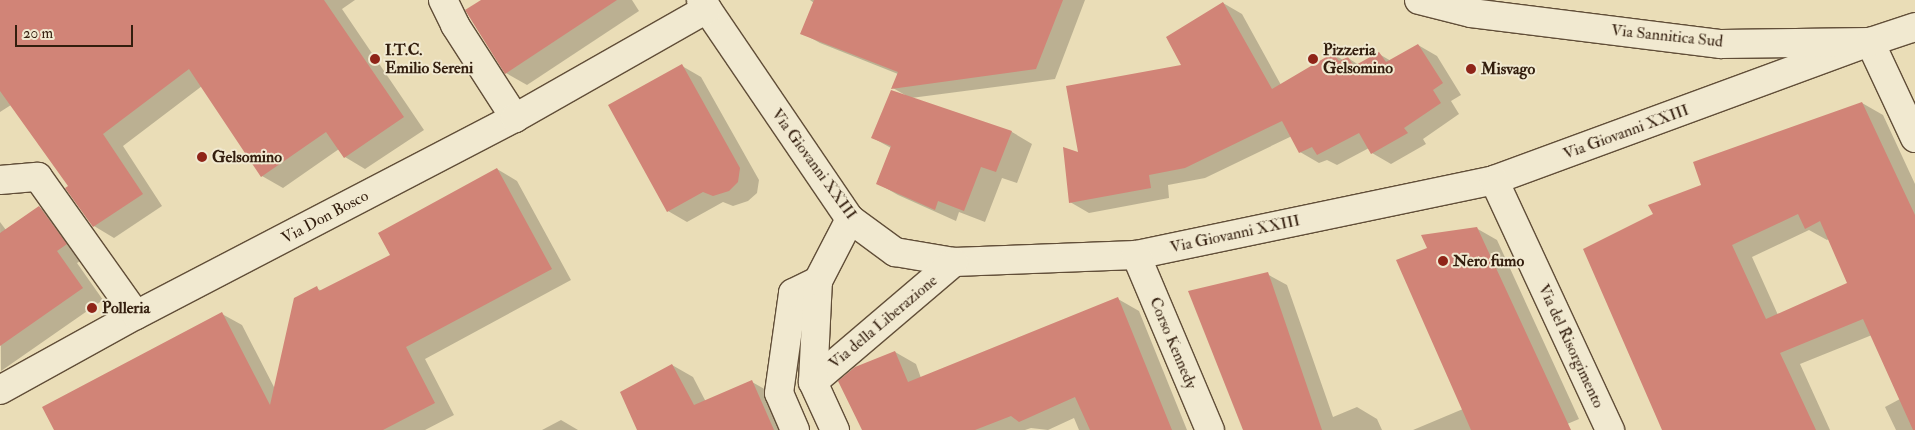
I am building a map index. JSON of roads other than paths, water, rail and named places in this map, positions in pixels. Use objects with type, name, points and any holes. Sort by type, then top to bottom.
[{"type":"street","points":[[443,0],[455,25],[515,118]]},
{"type":"street","name":"Via Sannitica Sud","points":[[1419,0],[1470,13],[1721,44],[1870,42],[1915,27]]},
{"type":"street","name":"Via Don Bosco","points":[[0,390],[136,316],[515,118],[704,5]]},
{"type":"street","name":"Via Giovanni XXIII","points":[[704,5],[850,219],[895,252],[954,262],[1136,255],[1494,180],[1870,42]]},
{"type":"street","points":[[1870,42],[1915,138]]},
{"type":"street","points":[[0,180],[38,177],[136,316]]},
{"type":"street","name":"Via del Risorgimento","points":[[1494,180],[1610,430]]},
{"type":"street","name":"Via della Liberazione","points":[[835,430],[813,382],[818,281],[850,219]]},
{"type":"street","name":"Corso Kennedy","points":[[1136,255],[1210,430]]},
{"type":"street","name":"Via della Liberazione","points":[[813,382],[954,262]]},
{"type":"street","points":[[795,430],[779,393],[793,293],[818,281]]},
{"type":"place","name":"I.T.C. Emilio Sereni","points":[[375,59]]},
{"type":"place","name":"Pizzeria Gelsomino","points":[[1313,59]]},
{"type":"place","name":"Misvago","points":[[1471,69]]},
{"type":"place","name":"Gelsomino","points":[[202,157]]},
{"type":"place","name":"Nero fumo","points":[[1443,261]]},
{"type":"place","name":"Polleria","points":[[92,308]]}]
